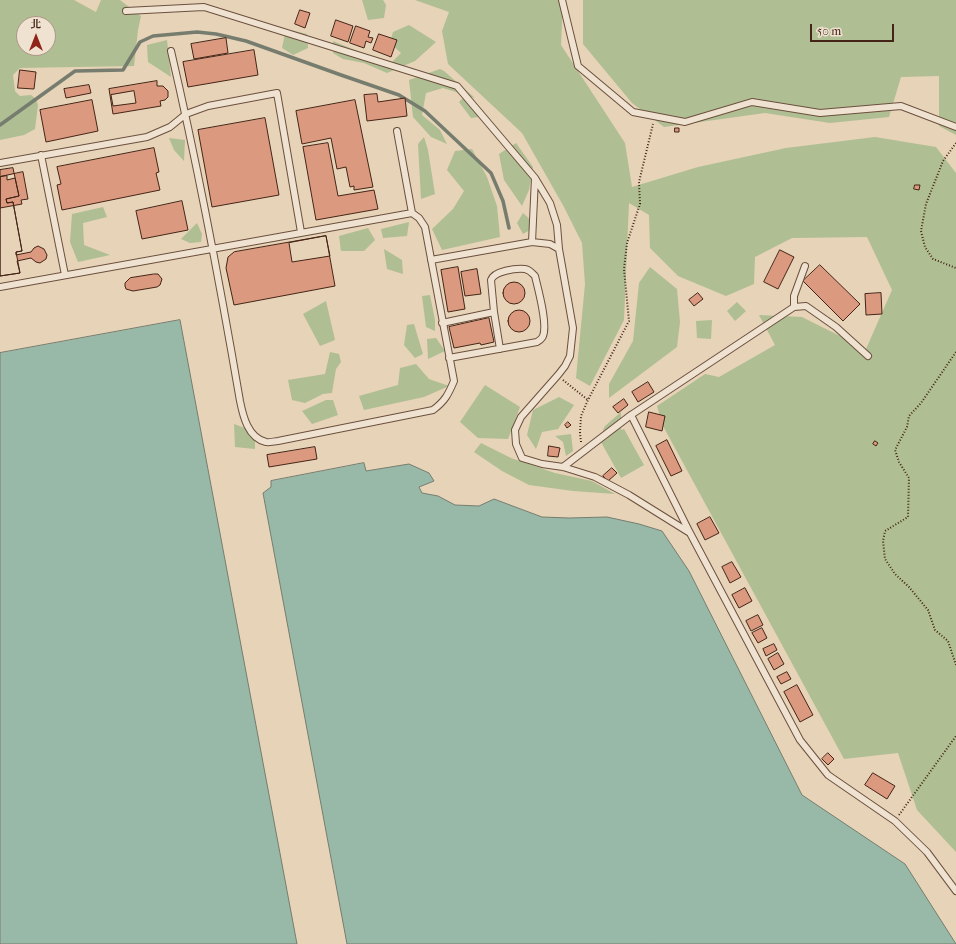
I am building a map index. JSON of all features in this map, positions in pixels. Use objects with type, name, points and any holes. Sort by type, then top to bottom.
[{"type":"lane","points":[[562,0],[578,66],[633,112],[685,122],[752,102],[820,113],[901,106],[956,127]]},
{"type":"lane","points":[[126,11],[204,7],[457,86],[535,178],[550,202],[557,225],[559,248],[573,328],[570,356],[558,375],[521,417],[515,430],[516,444],[522,458],[542,464],[564,466],[595,477],[629,494],[690,533]]},
{"type":"lane","points":[[0,287],[212,248],[301,232],[412,213],[420,218],[424,227],[431,260],[454,381],[449,394],[443,402],[433,410],[278,441],[266,442],[254,436],[244,419],[212,248],[186,114],[171,51]]},
{"type":"lane","points":[[0,163],[147,137],[170,127],[186,114],[208,106],[277,93],[301,232]]},
{"type":"lane","points":[[397,132],[412,213]]},
{"type":"lane","points":[[41,155],[65,275]]},
{"type":"lane","points":[[532,242],[535,178]]},
{"type":"lane","points":[[431,260],[532,242],[550,244],[559,248]]},
{"type":"lane","points":[[794,307],[794,296],[805,266]]},
{"type":"lane","points":[[449,358],[500,349],[537,342],[542,339],[545,326],[535,276],[532,272],[526,269],[497,273],[492,276],[491,286],[500,349]]},
{"type":"lane","points":[[564,466],[631,415],[794,307],[806,306],[836,327],[868,356]]},
{"type":"lane","points":[[442,323],[494,312]]},
{"type":"lane","points":[[631,415],[690,533],[800,740],[828,775],[894,821],[927,852],[956,891]]},
{"type":"path","points":[[583,452],[580,433],[581,416],[629,321],[624,269],[627,243],[640,204],[639,182],[655,116]]},
{"type":"path","points":[[956,143],[943,161],[926,204],[921,232],[925,247],[933,259],[956,268]]},
{"type":"path","points":[[956,352],[921,403],[909,416],[907,427],[894,450],[899,462],[909,478],[908,517],[885,531],[883,541],[885,559],[895,574],[909,587],[928,610],[935,630],[948,640],[956,665]]},
{"type":"path","points":[[558,375],[588,400]]},
{"type":"path","points":[[894,821],[956,736]]},
{"type":"shaded area","points":[[0,0],[74,0],[96,12],[101,0],[120,0],[141,16],[134,66],[20,68],[13,75],[15,91],[20,96],[31,95],[36,99],[38,105],[35,129],[24,135],[0,140]]},
{"type":"shaded area","points":[[362,0],[383,0],[386,5],[384,18],[368,20]]},
{"type":"shaded area","points":[[415,0],[563,0],[561,45],[625,143],[632,187],[698,167],[786,148],[875,137],[936,147],[956,173],[956,852],[917,810],[898,753],[844,759],[663,426],[657,406],[705,374],[719,377],[775,345],[759,315],[802,317],[866,349],[892,290],[867,237],[792,238],[755,257],[754,284],[726,296],[678,276],[650,248],[649,215],[629,203],[624,320],[590,386],[576,378],[585,284],[582,243],[564,207],[522,133],[448,64],[442,31],[449,12]]},
{"type":"shaded area","points":[[583,0],[956,0],[956,135],[939,126],[939,76],[901,77],[889,117],[830,123],[765,113],[664,127],[632,103],[583,44]]},
{"type":"shaded area","points":[[409,25],[436,42],[415,61],[387,73],[364,63],[343,59],[333,53],[333,41],[367,55],[392,62],[401,53],[390,43],[393,32]]},
{"type":"shaded area","points":[[286,29],[307,34],[308,48],[293,55],[282,48]]},
{"type":"shaded area","points":[[167,40],[171,77],[148,62],[147,45]]},
{"type":"shaded area","points":[[440,69],[475,98],[443,88],[426,93],[422,115],[440,130],[447,144],[431,137],[413,117],[409,80]]},
{"type":"shaded area","points":[[463,98],[479,117],[471,118],[459,102]]},
{"type":"shaded area","points":[[424,137],[428,150],[435,194],[421,199],[418,144]]},
{"type":"shaded area","points":[[169,138],[185,140],[184,161],[174,150]]},
{"type":"shaded area","points":[[516,143],[533,167],[529,190],[522,206],[504,180],[499,154]]},
{"type":"shaded area","points":[[472,149],[487,177],[497,206],[500,237],[442,250],[432,229],[453,209],[464,191],[447,170],[455,151]]},
{"type":"shaded area","points":[[103,207],[107,217],[83,223],[84,245],[110,255],[78,262],[70,242],[72,214]]},
{"type":"shaded area","points":[[523,213],[537,226],[523,234],[517,223]]},
{"type":"shaded area","points":[[409,222],[407,236],[383,238],[381,229]]},
{"type":"shaded area","points":[[197,223],[202,234],[201,242],[190,243],[181,239]]},
{"type":"shaded area","points":[[368,228],[375,240],[364,251],[341,251],[339,236]]},
{"type":"shaded area","points":[[384,249],[402,260],[403,274],[387,269]]},
{"type":"shaded area","points":[[650,267],[677,289],[680,322],[677,347],[609,398],[609,384],[633,341],[639,283]]},
{"type":"shaded area","points":[[430,295],[435,320],[435,331],[426,327],[422,296]]},
{"type":"shaded area","points":[[326,301],[335,340],[320,346],[303,314]]},
{"type":"shaded area","points":[[737,302],[746,311],[735,321],[727,311]]},
{"type":"shaded area","points":[[180,320],[297,944],[0,944],[0,353]]},
{"type":"shaded area","points":[[712,320],[711,339],[697,338],[696,321]]},
{"type":"shaded area","points":[[414,324],[423,354],[415,358],[404,345],[407,325]]},
{"type":"shaded area","points":[[436,338],[445,351],[428,359],[427,339]]},
{"type":"shaded area","points":[[330,352],[339,354],[341,362],[336,369],[332,393],[323,394],[305,403],[292,400],[288,380],[325,374]]},
{"type":"shaded area","points":[[416,364],[429,379],[449,386],[424,397],[364,410],[359,396],[398,385],[400,368]]},
{"type":"shaded area","points":[[485,385],[520,407],[508,439],[478,438],[460,422]]},
{"type":"shaded area","points":[[559,397],[574,405],[558,429],[542,432],[536,449],[527,435],[533,410]]},
{"type":"shaded area","points":[[326,400],[333,400],[338,415],[312,424],[302,411]]},
{"type":"shaded area","points":[[621,412],[621,430],[624,429],[644,465],[621,478],[601,442],[608,438],[603,430],[605,426]]},
{"type":"shaded area","points":[[234,424],[255,432],[255,449],[235,447]]},
{"type":"shaded area","points":[[571,434],[573,451],[566,456],[563,442],[555,436]]},
{"type":"shaded area","points":[[481,443],[511,458],[555,473],[592,481],[615,494],[573,491],[529,485],[502,471],[474,452]]},
{"type":"shaded area","points":[[364,463],[366,471],[409,464],[429,473],[434,481],[419,487],[422,493],[438,496],[455,505],[479,506],[494,499],[542,517],[607,517],[662,531],[689,571],[802,795],[905,864],[956,944],[347,944],[263,493],[271,487],[271,481]]},
{"type":"building","points":[[300,10],[310,13],[305,28],[295,24]]},
{"type":"building","points":[[336,20],[353,26],[348,42],[331,36]]},
{"type":"building","points":[[356,26],[370,31],[368,37],[373,38],[371,43],[366,41],[364,48],[350,43]]},
{"type":"building","points":[[379,34],[397,40],[391,57],[373,50]]},
{"type":"building","points":[[226,38],[228,53],[194,59],[191,44]]},
{"type":"building","points":[[254,50],[258,75],[188,87],[183,62]]},
{"type":"building","points":[[20,70],[36,72],[34,89],[18,88]]},
{"type":"building","points":[[157,81],[157,86],[163,86],[168,91],[168,97],[165,100],[160,101],[161,106],[113,114],[109,89]]},
{"type":"building","points":[[89,85],[91,93],[66,98],[64,89]]},
{"type":"building","points":[[134,91],[136,103],[113,106],[111,95]]},
{"type":"building","points":[[377,94],[378,102],[405,98],[407,116],[367,121],[364,95]]},
{"type":"building","points":[[92,100],[98,131],[46,142],[40,110]]},
{"type":"building","points":[[355,100],[373,187],[354,190],[354,186],[350,187],[346,167],[337,169],[331,138],[302,144],[296,111]]},
{"type":"building","points":[[265,118],[279,195],[212,207],[198,130]]},
{"type":"building","points":[[675,128],[679,128],[679,132],[675,132]]},
{"type":"building","points":[[328,143],[338,196],[374,190],[378,209],[316,220],[303,147]]},
{"type":"building","points":[[154,148],[159,172],[156,173],[160,190],[62,210],[57,185],[61,184],[57,167]]},
{"type":"building","points":[[13,168],[19,196],[6,199],[7,203],[13,202],[22,251],[16,252],[20,273],[0,276],[0,170]]},
{"type":"building","points":[[23,172],[28,199],[21,200],[22,204],[0,208],[0,177]]},
{"type":"building","points":[[7,176],[7,180],[15,178],[19,196],[6,199],[7,203],[13,202],[22,251],[16,252],[16,255],[31,252],[38,246],[44,249],[47,255],[46,259],[40,263],[31,258],[17,261],[20,273],[0,276],[0,177]]},
{"type":"building","points":[[915,185],[920,185],[919,190],[914,189]]},
{"type":"building","points":[[182,201],[188,230],[142,239],[136,211]]},
{"type":"building","points":[[326,236],[335,286],[234,305],[226,268],[228,257],[234,252]]},
{"type":"building","points":[[326,236],[330,256],[292,262],[289,243]]},
{"type":"building","points":[[780,250],[794,257],[778,289],[764,282]]},
{"type":"building","points":[[820,265],[860,304],[843,321],[803,281]]},
{"type":"building","points":[[458,267],[465,309],[448,312],[441,270]]},
{"type":"building","points":[[477,269],[481,294],[465,296],[461,272]]},
{"type":"building","points":[[158,274],[162,279],[160,285],[157,287],[133,291],[126,289],[125,283],[130,278]]},
{"type":"building","points":[[514,282],[522,285],[525,293],[522,301],[514,304],[506,301],[503,293],[506,285]]},
{"type":"building","points":[[698,293],[703,299],[694,306],[689,300]]},
{"type":"building","points":[[881,293],[882,314],[866,315],[865,294]]},
{"type":"building","points":[[519,310],[527,313],[530,321],[527,329],[519,332],[511,329],[508,321],[511,313]]},
{"type":"building","points":[[489,318],[494,342],[454,348],[449,327]]},
{"type":"building","points":[[648,382],[654,392],[638,402],[632,392]]},
{"type":"building","points":[[624,399],[628,405],[618,413],[613,407]]},
{"type":"building","points":[[649,412],[665,416],[662,431],[646,427]]},
{"type":"building","points":[[568,422],[571,425],[567,428],[565,425]]},
{"type":"building","points":[[667,440],[682,471],[671,476],[656,446]]},
{"type":"building","points":[[875,441],[878,443],[876,446],[873,444]]},
{"type":"building","points":[[549,446],[560,448],[558,457],[548,456]]},
{"type":"building","points":[[315,447],[317,459],[269,467],[267,455]]},
{"type":"building","points":[[612,468],[617,473],[608,481],[603,476]]},
{"type":"building","points":[[710,517],[719,533],[705,540],[697,524]]},
{"type":"building","points":[[732,562],[741,577],[730,583],[722,567]]},
{"type":"building","points":[[745,588],[752,601],[739,608],[732,595]]},
{"type":"building","points":[[758,615],[763,625],[751,631],[746,621]]},
{"type":"building","points":[[762,628],[767,638],[758,643],[752,633]]},
{"type":"building","points":[[774,644],[777,650],[766,656],[763,649]]},
{"type":"building","points":[[778,653],[784,664],[774,670],[768,659]]},
{"type":"building","points":[[787,672],[791,679],[781,684],[777,677]]},
{"type":"building","points":[[797,685],[813,715],[800,722],[784,692]]},
{"type":"building","points":[[828,753],[834,759],[828,765],[822,759]]},
{"type":"building","points":[[873,773],[895,786],[887,799],[865,785]]},
{"type":"waterway","points":[[0,125],[75,71],[123,70],[140,42],[153,36],[197,32],[216,34],[246,41],[399,95],[425,111],[491,173],[503,201],[509,228]]}]
